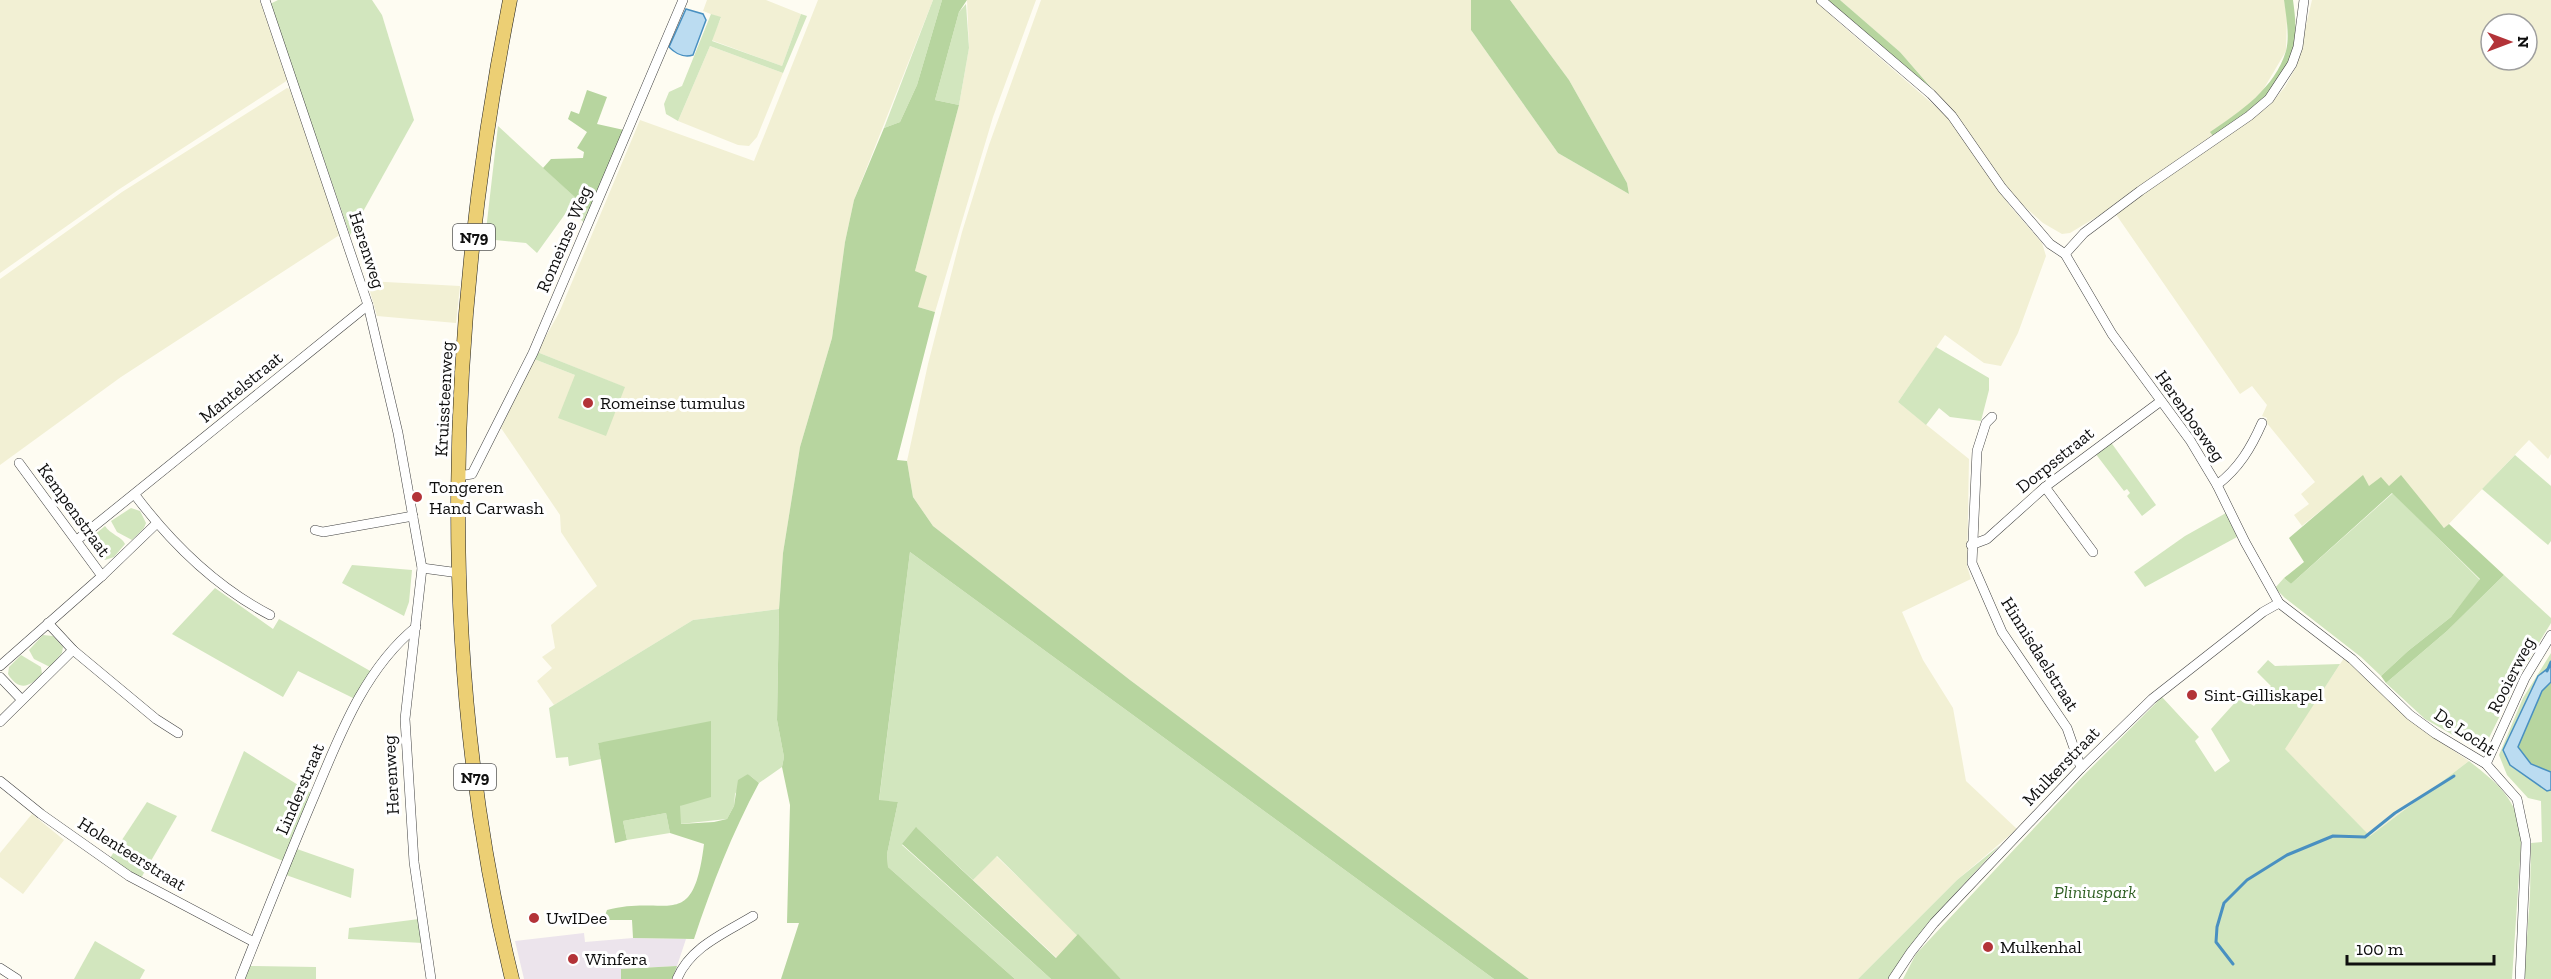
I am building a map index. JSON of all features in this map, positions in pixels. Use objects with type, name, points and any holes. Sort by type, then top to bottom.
[{"type":"main road","name":"Kruissteenweg","points":[[510,0],[489,119],[468,279],[458,476],[459,573],[465,688],[488,865],[512,979]]},
{"type":"street","name":"Herenweg","points":[[265,0],[368,305],[398,434],[422,568],[405,719],[414,862],[431,979]]},
{"type":"street","name":"Romeinse Weg","points":[[458,476],[472,474],[533,353],[683,0]]},
{"type":"street","name":"Herenbosweg","points":[[1821,0],[1931,94],[1952,116],[2002,188],[2050,244],[2065,254],[2112,334],[2190,440],[2217,485],[2279,603]]},
{"type":"street","points":[[2065,254],[2084,233],[2130,198],[2249,116],[2269,99],[2292,64],[2298,47],[2304,0]]},
{"type":"street","name":"Mantelstraat","points":[[77,540],[368,305]]},
{"type":"street","name":"Dorpsstraat","points":[[1971,545],[1987,539],[2045,487],[2161,401]]},
{"type":"street","name":"Hinnisdaelstraat","points":[[1992,417],[1986,423],[1977,451],[1971,545],[1972,563],[2002,632],[2067,728],[2081,768]]},
{"type":"street","points":[[2217,485],[2232,474],[2242,461],[2262,423]]},
{"type":"street","name":"Kempenstraat","points":[[0,666],[102,576],[19,463]]},
{"type":"street","points":[[2045,487],[2093,552]]},
{"type":"street","points":[[135,495],[156,524],[220,585],[270,615]]},
{"type":"street","points":[[315,530],[323,532],[413,516]]},
{"type":"street","points":[[102,576],[156,524]]},
{"type":"street","points":[[422,568],[459,573]]},
{"type":"street","name":"De Locht","points":[[2279,603],[2352,659],[2410,715],[2436,735],[2486,764],[2517,799],[2526,842],[2520,979]]},
{"type":"street","name":"Mulkerstraat","points":[[1893,979],[1934,923],[2081,768],[2152,699],[2263,612],[2279,603]]},
{"type":"street","points":[[48,623],[73,650],[156,719],[178,733]]},
{"type":"street","name":"Linderstraat","points":[[240,979],[352,711],[383,663],[416,627]]},
{"type":"street","name":"Rooierweg","points":[[2486,764],[2525,678],[2551,635]]},
{"type":"street","points":[[0,722],[73,650]]},
{"type":"street","points":[[0,677],[21,699]]},
{"type":"street","name":"Holenteerstraat","points":[[0,781],[41,814],[129,876],[255,942]]},
{"type":"street","points":[[678,979],[682,967],[696,951],[753,916]]},
{"type":"street","points":[[0,968],[17,979]]},
{"type":"shaded area","points":[[0,0],[260,0],[288,80],[118,190],[0,273]]},
{"type":"shaded area","points":[[707,0],[766,0],[801,14],[782,66],[711,40],[721,18],[703,11]]},
{"type":"shaded area","points":[[818,0],[933,0],[854,200],[845,242],[832,338],[800,447],[783,553],[779,609],[693,620],[554,705],[537,681],[552,668],[542,657],[555,648],[551,625],[597,586],[561,532],[560,515],[501,428],[534,359],[575,375],[624,387],[537,352],[559,313],[640,120],[754,161]]},
{"type":"shaded area","points":[[967,0],[1036,0],[993,117],[935,312],[918,307],[915,271],[959,105],[969,48]]},
{"type":"shaded area","points":[[1041,0],[1471,0],[1471,30],[1558,153],[1629,194],[1627,183],[1569,80],[1510,0],[1817,0],[1836,20],[1950,119],[2010,206],[2042,243],[2046,256],[2018,333],[2001,366],[1984,363],[1945,335],[1898,402],[1969,459],[1967,566],[1971,579],[1902,612],[1923,660],[1953,708],[1966,781],[2017,829],[1957,880],[1858,979],[1529,979],[1130,680],[933,526],[913,497],[907,461],[928,364],[962,232],[989,145]]},
{"type":"shaded area","points":[[1840,0],[2284,0],[2287,16],[2286,51],[2263,90],[2245,108],[2211,132],[2213,136],[2123,201],[2070,233],[2062,234],[2043,223],[2015,198],[1953,112],[1900,52]]},
{"type":"shaded area","points":[[2312,0],[2551,0],[2551,454],[2548,459],[2529,440],[2445,528],[2389,486],[2369,487],[2363,476],[2302,526],[2294,515],[2309,504],[2301,494],[2315,482],[2266,422],[2267,418],[2262,416],[2267,405],[2252,386],[2240,394],[2115,213],[2268,107],[2285,87],[2296,67]]},
{"type":"shaded area","points":[[710,46],[783,73],[757,137],[749,146],[738,145],[678,121]]},
{"type":"shaded area","points":[[287,88],[292,90],[341,234],[121,377],[0,465],[0,279],[122,192]]},
{"type":"shaded area","points":[[367,281],[460,286],[456,323],[377,316]]},
{"type":"shaded area","points":[[2344,658],[2421,729],[2469,761],[2370,836],[2284,749]]},
{"type":"shaded area","points":[[32,814],[64,840],[23,894],[0,877],[0,853]]},
{"type":"shaded area","points":[[996,856],[1078,934],[1057,958],[973,880]]},
{"type":"shaded area","points":[[584,933],[585,942],[633,938],[686,939],[677,966],[621,969],[621,979],[524,979],[515,941]]},
{"type":"green space","points":[[278,0],[372,0],[382,15],[414,120],[350,235],[270,4]]},
{"type":"green space","points":[[933,0],[942,0],[917,85],[900,122],[884,128]]},
{"type":"green space","points":[[942,0],[967,0],[959,12],[935,100],[959,105],[915,271],[927,276],[918,307],[935,312],[897,460],[907,461],[913,497],[933,526],[1130,680],[1529,979],[1494,979],[910,552],[879,800],[898,802],[887,854],[888,867],[1015,979],[781,979],[799,923],[787,923],[790,805],[782,767],[784,757],[777,720],[779,609],[783,553],[800,447],[832,338],[845,242],[854,200],[884,128],[900,122],[917,85]]},
{"type":"green space","points":[[1471,0],[1510,0],[1569,80],[1627,183],[1629,194],[1558,153],[1471,30]]},
{"type":"green space","points":[[1828,0],[1840,0],[1900,52],[1934,91]]},
{"type":"green space","points":[[2284,0],[2293,0],[2296,29],[2290,61],[2283,75],[2251,109],[2213,136],[2210,132],[2255,98],[2265,88],[2281,64],[2288,39]]},
{"type":"green space","points":[[966,4],[969,48],[959,105],[935,100],[959,12]]},
{"type":"green space","points":[[711,14],[721,17],[712,41],[782,66],[801,14],[807,16],[783,73],[710,46],[678,121],[666,114],[664,104],[669,92],[682,86]]},
{"type":"green space","points":[[587,90],[607,97],[597,124],[624,130],[590,211],[543,168],[551,159],[583,158],[584,152],[577,148],[587,132],[568,119],[571,111],[579,114]]},
{"type":"green space","points":[[498,126],[590,211],[585,223],[568,210],[537,253],[526,243],[485,239]]},
{"type":"green space","points":[[1936,347],[1989,378],[1989,390],[1981,421],[1950,417],[1939,408],[1926,425],[1898,402]]},
{"type":"green space","points":[[537,352],[625,387],[606,436],[558,418],[575,375],[534,359]]},
{"type":"green space","points":[[2110,441],[2156,505],[2142,516],[2127,496],[2130,493],[2127,489],[2124,491],[2095,453]]},
{"type":"green space","points":[[2515,455],[2551,486],[2551,541],[2548,545],[2482,489]]},
{"type":"green space","points":[[2363,475],[2369,486],[2381,477],[2389,486],[2401,475],[2444,528],[2449,524],[2504,575],[2447,631],[2386,683],[2381,676],[2451,617],[2480,579],[2392,493],[2291,584],[2284,578],[2304,562],[2289,538]]},
{"type":"green space","points":[[2393,493],[2480,580],[2451,617],[2381,676],[2361,657],[2275,588],[2284,578],[2291,584]]},
{"type":"green space","points":[[131,508],[140,511],[146,523],[132,540],[117,532],[111,521]]},
{"type":"green space","points":[[2226,513],[2237,537],[2145,587],[2134,572],[2185,536]]},
{"type":"green space","points":[[105,526],[125,544],[114,557],[105,560],[94,552],[90,545],[92,537]]},
{"type":"green space","points":[[910,552],[1494,979],[1121,979],[997,856],[973,880],[917,828],[902,845],[1051,979],[1015,979],[888,867],[887,854],[898,802],[879,801]]},
{"type":"green space","points":[[352,565],[412,570],[409,602],[404,616],[342,583]]},
{"type":"green space","points":[[2504,575],[2551,618],[2551,623],[2524,667],[2486,744],[2479,747],[2472,746],[2425,719],[2386,683],[2447,631]]},
{"type":"green space","points":[[215,588],[273,629],[279,619],[372,672],[353,698],[298,671],[283,697],[172,634]]},
{"type":"green space","points":[[779,609],[777,720],[784,757],[782,767],[759,783],[748,774],[735,794],[734,806],[727,819],[680,824],[680,806],[711,774],[711,731],[598,743],[601,759],[569,766],[568,757],[556,758],[549,708],[693,620]]},
{"type":"green space","points":[[43,635],[53,636],[63,647],[62,653],[50,667],[34,659],[29,650]]},
{"type":"green space","points":[[2551,653],[2551,666],[2538,676],[2503,750],[2547,791],[2551,790],[2551,979],[2524,979],[2531,843],[2542,842],[2541,801],[2528,798],[2507,775],[2499,755],[2523,698]]},
{"type":"green space","points":[[21,655],[41,667],[42,674],[25,686],[16,683],[8,674],[9,667]]},
{"type":"green space","name":"Pliniuspark","points":[[2268,660],[2275,666],[2340,664],[2285,749],[2370,836],[2469,761],[2502,790],[2518,817],[2522,830],[2512,979],[1903,979],[1916,954],[2083,776],[2162,697],[2199,737],[2195,741],[2215,772],[2230,761],[2211,729],[2240,697],[2254,706],[2271,686],[2257,672]]},
{"type":"green space","points":[[2551,682],[2551,772],[2531,765],[2517,747],[2542,691]]},
{"type":"green space","points":[[711,721],[711,797],[680,806],[681,824],[727,819],[734,806],[738,780],[748,774],[759,783],[723,860],[694,939],[633,938],[632,920],[604,918],[607,910],[628,906],[674,905],[685,900],[693,890],[704,844],[670,833],[666,813],[623,821],[627,840],[615,843],[598,743]]},
{"type":"green space","points":[[244,751],[314,795],[283,861],[211,831]]},
{"type":"green space","points":[[147,802],[177,816],[141,878],[110,858]]},
{"type":"green space","points":[[666,813],[670,833],[627,840],[623,821]]},
{"type":"green space","points":[[916,827],[1056,958],[1078,934],[1121,979],[1051,979],[902,844]]},
{"type":"green space","points":[[2000,845],[1927,924],[1888,979],[1858,979],[1957,880]]},
{"type":"green space","points":[[297,849],[354,869],[351,898],[286,875]]},
{"type":"green space","points":[[419,919],[423,943],[348,939],[349,928]]},
{"type":"green space","points":[[95,941],[145,970],[140,979],[74,979]]},
{"type":"green space","points":[[250,966],[316,967],[316,979],[245,979]]},
{"type":"green space","points":[[677,966],[672,979],[621,979],[621,969]]},
{"type":"water","points":[[686,9],[703,14],[706,20],[693,55],[683,56],[669,47]]},
{"type":"water","points":[[2551,666],[2551,682],[2542,691],[2518,747],[2531,764],[2551,772],[2551,790],[2547,791],[2510,765],[2503,750],[2538,676]]},
{"type":"waterway","points":[[2547,671],[2551,662]]},
{"type":"waterway","points":[[2233,964],[2216,942],[2217,927],[2224,903],[2247,880],[2287,855],[2333,836],[2365,837],[2395,813],[2454,776]]},
{"type":"place","name":"Romeinse tumulus","points":[[588,403]]},
{"type":"place","name":"Tongeren Hand Carwash","points":[[417,497]]},
{"type":"place","name":"Sint-Gilliskapel","points":[[2192,695]]},
{"type":"place","name":"UwIDee","points":[[534,918]]},
{"type":"place","name":"Mulkenhal","points":[[1988,947]]},
{"type":"place","name":"Winfera","points":[[573,959]]}]
